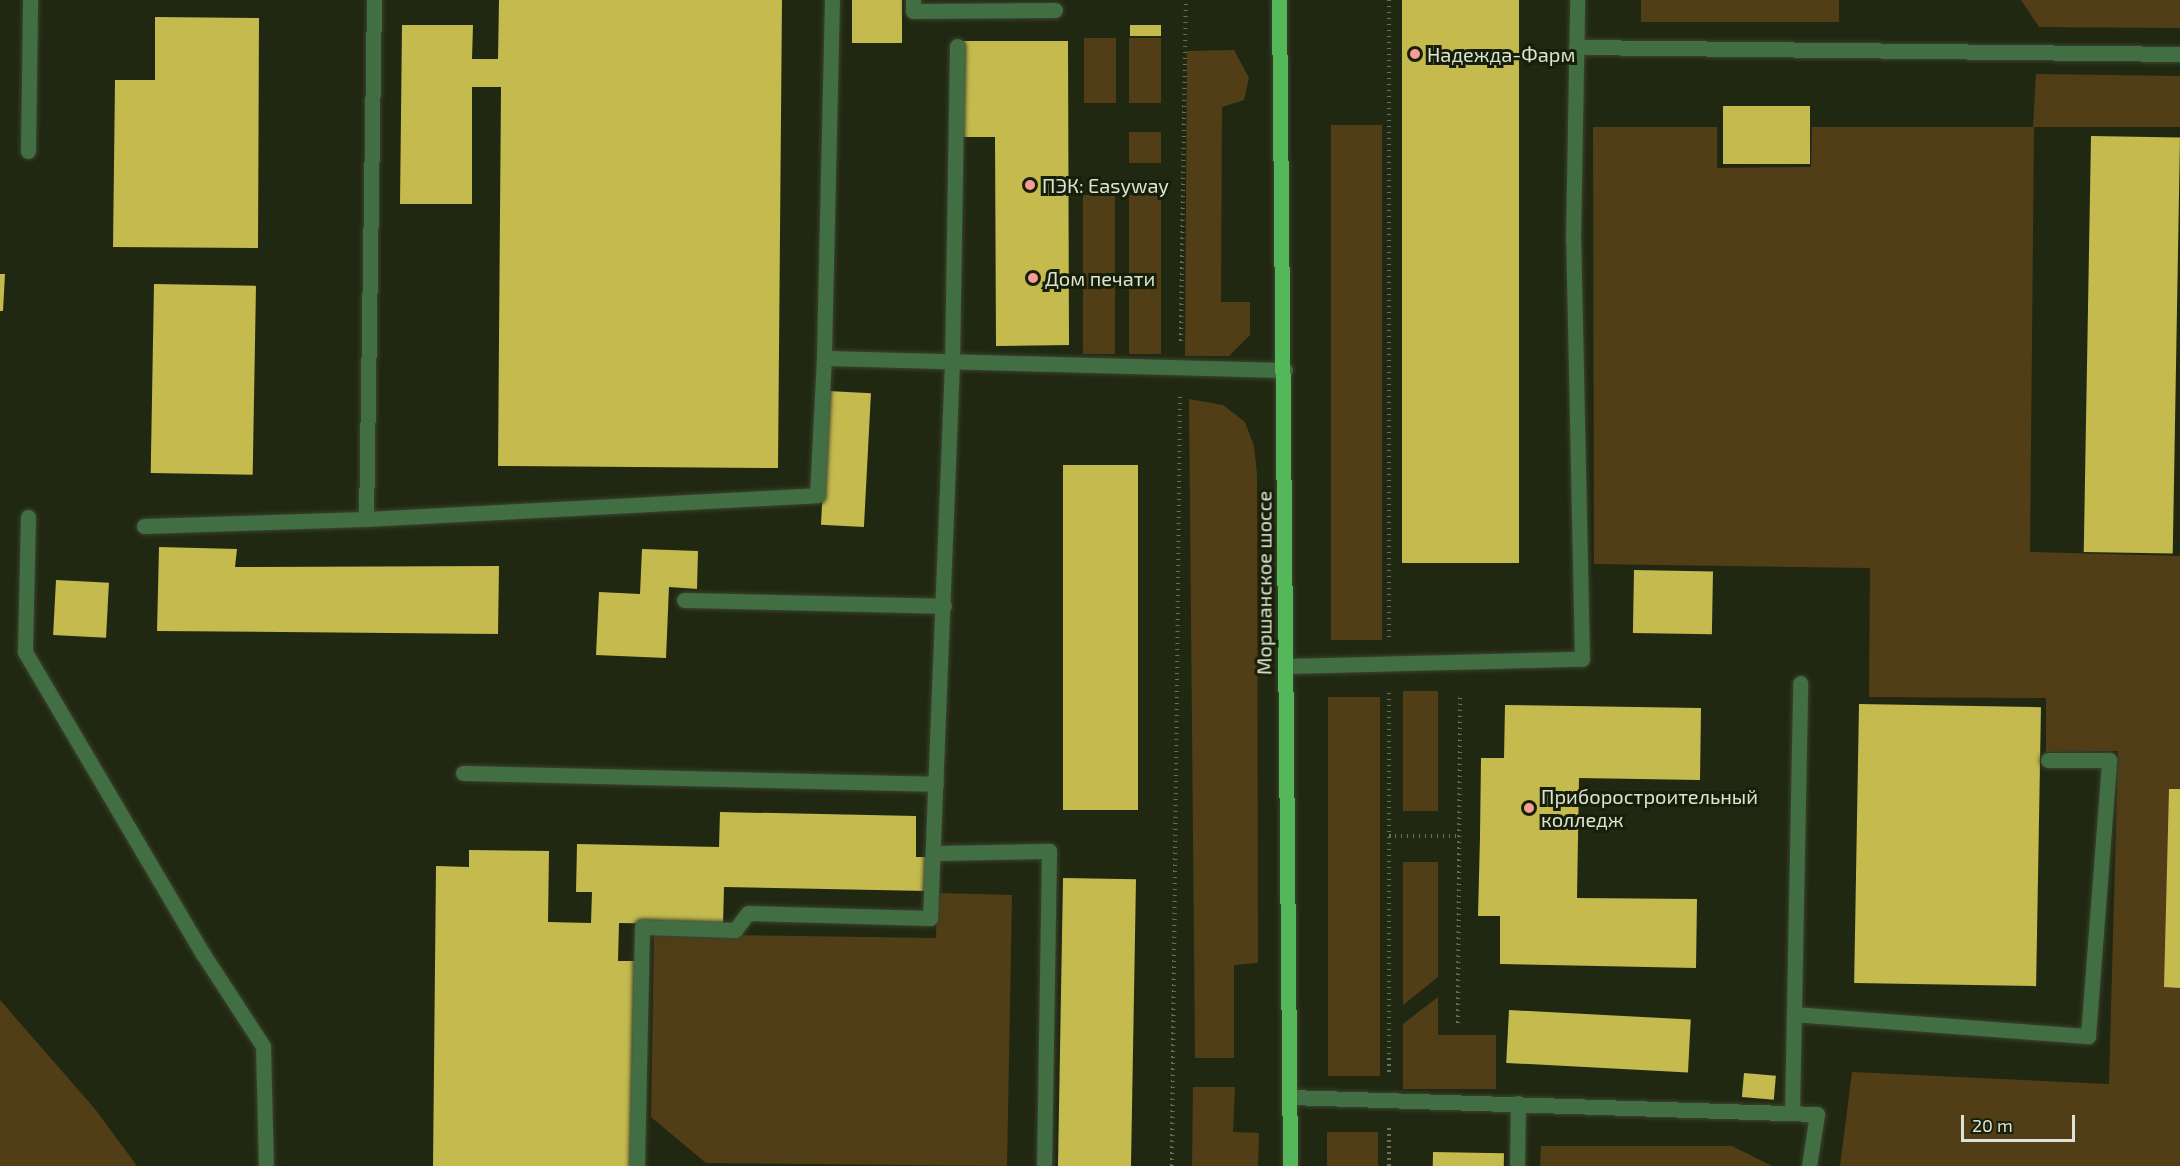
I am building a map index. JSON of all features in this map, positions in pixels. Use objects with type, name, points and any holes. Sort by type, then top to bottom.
[{"type":"main road","name":"Моршанское шоссе","points":[[1279,0],[1285,370],[1285,666],[1290,1166]]},
{"type":"lane","points":[[28,151],[30,0]]},
{"type":"lane","points":[[366,519],[374,0]]},
{"type":"lane","points":[[144,526],[366,519],[817,495],[824,358],[832,0]]},
{"type":"lane","points":[[913,0],[913,11],[1055,10]]},
{"type":"lane","points":[[1285,666],[1582,659],[1573,241],[1577,0]]},
{"type":"lane","points":[[637,1166],[642,927],[735,930],[748,913],[930,918],[952,364],[957,46]]},
{"type":"lane","points":[[1576,47],[2180,54]]},
{"type":"lane","points":[[824,358],[952,364],[1285,370]]},
{"type":"lane","points":[[28,517],[25,652],[203,954],[263,1047],[266,1166]]},
{"type":"lane","points":[[684,600],[944,606]]},
{"type":"lane","points":[[1792,1113],[1800,683]]},
{"type":"lane","points":[[1794,1014],[2088,1036],[2109,760],[2048,760]]},
{"type":"lane","points":[[463,773],[936,784]]},
{"type":"lane","points":[[933,853],[1049,850],[1044,1166]]},
{"type":"lane","points":[[1290,1097],[1817,1114],[1809,1166]]},
{"type":"lane","points":[[1516,1166],[1518,1103]]},
{"type":"path","points":[[1172,1166],[1186,0]]},
{"type":"path","points":[[1389,0],[1389,1166]]},
{"type":"path","points":[[1458,1023],[1460,697]]},
{"type":"path","points":[[1389,836],[1459,836]]},
{"type":"shaded area","points":[[1641,0],[1839,0],[1839,22],[1641,22]]},
{"type":"shaded area","points":[[2021,0],[2180,0],[2180,28],[2039,27]]},
{"type":"shaded area","points":[[1084,38],[1116,38],[1116,103],[1084,103]]},
{"type":"shaded area","points":[[1129,38],[1161,38],[1161,103],[1129,103]]},
{"type":"shaded area","points":[[1234,50],[1249,78],[1244,100],[1222,107],[1221,302],[1250,302],[1250,335],[1229,356],[1185,356],[1187,51]]},
{"type":"shaded area","points":[[2036,74],[2180,76],[2180,127],[2034,127],[2030,552],[2180,556],[2180,1166],[1840,1166],[1852,1072],[2109,1084],[2118,751],[2046,752],[2046,698],[1869,697],[1870,568],[1594,564],[1593,127],[1717,127],[1717,168],[1811,167],[1812,127],[2033,127]]},
{"type":"shaded area","points":[[1331,125],[1382,125],[1382,640],[1331,640]]},
{"type":"shaded area","points":[[1129,132],[1161,132],[1161,163],[1129,163]]},
{"type":"shaded area","points":[[1083,195],[1115,195],[1115,354],[1083,354]]},
{"type":"shaded area","points":[[1129,195],[1161,195],[1161,354],[1129,354]]},
{"type":"shaded area","points":[[1189,399],[1223,405],[1245,422],[1254,446],[1257,474],[1258,963],[1234,965],[1234,1058],[1195,1058]]},
{"type":"shaded area","points":[[1403,691],[1438,691],[1438,811],[1403,811]]},
{"type":"shaded area","points":[[1328,697],[1380,697],[1380,1076],[1328,1076]]},
{"type":"shaded area","points":[[1403,862],[1438,862],[1438,977],[1403,1005]]},
{"type":"shaded area","points":[[937,893],[1012,895],[1007,1166],[706,1163],[651,1117],[654,934],[936,938]]},
{"type":"shaded area","points":[[1438,997],[1438,1035],[1496,1035],[1496,1089],[1403,1089],[1403,1024]]},
{"type":"shaded area","points":[[0,1000],[95,1109],[137,1166],[0,1166]]},
{"type":"shaded area","points":[[1193,1087],[1235,1087],[1233,1132],[1259,1133],[1258,1166],[1192,1166]]},
{"type":"shaded area","points":[[1327,1132],[1378,1132],[1378,1166],[1327,1166]]},
{"type":"shaded area","points":[[1541,1146],[1732,1146],[1772,1166],[1540,1166]]},
{"type":"building","points":[[499,0],[782,0],[778,468],[498,466],[501,87],[472,87],[472,204],[400,204],[402,25],[473,25],[472,59],[498,59]]},
{"type":"building","points":[[852,0],[902,0],[902,43],[852,43]]},
{"type":"building","points":[[1402,0],[1519,0],[1519,563],[1402,563]]},
{"type":"building","points":[[155,17],[259,18],[258,248],[113,247],[115,80],[155,80]]},
{"type":"building","points":[[1130,25],[1161,25],[1161,36],[1130,36]]},
{"type":"building","name":"Дом печати","points":[[962,41],[1068,41],[1069,345],[996,346],[995,137],[963,137]]},
{"type":"building","points":[[1723,106],[1810,106],[1810,164],[1723,164]]},
{"type":"building","points":[[2091,136],[2180,138],[2173,553],[2084,552]]},
{"type":"building","points":[[0,274],[5,274],[3,311],[0,311]]},
{"type":"building","points":[[154,284],[256,286],[253,475],[151,473]]},
{"type":"building","points":[[828,391],[871,393],[864,527],[821,525]]},
{"type":"building","points":[[1063,465],[1138,465],[1138,810],[1063,810]]},
{"type":"building","points":[[159,547],[237,549],[235,567],[499,566],[498,634],[157,631]]},
{"type":"building","points":[[642,549],[698,551],[697,589],[669,587],[666,658],[596,655],[599,592],[640,594]]},
{"type":"building","points":[[1634,570],[1713,571],[1712,634],[1633,633]]},
{"type":"building","points":[[56,580],[109,583],[106,638],[53,635]]},
{"type":"building","points":[[1859,704],[2041,707],[2036,986],[1854,983]]},
{"type":"building","name":"Приборостроительный колледж","points":[[1505,705],[1701,708],[1700,780],[1579,778],[1577,898],[1697,899],[1696,968],[1500,964],[1500,916],[1478,916],[1481,758],[1504,758]]},
{"type":"building","points":[[2169,789],[2180,789],[2180,988],[2164,987]]},
{"type":"building","points":[[720,812],[916,816],[916,857],[927,857],[927,891],[724,887],[723,925],[619,923],[618,961],[637,961],[635,1166],[433,1166],[436,866],[469,867],[469,850],[549,851],[548,922],[591,923],[592,892],[576,892],[577,844],[719,847]]},
{"type":"building","points":[[1063,878],[1136,879],[1131,1166],[1058,1166]]},
{"type":"building","points":[[1509,1010],[1691,1020],[1688,1072],[1506,1063]]},
{"type":"building","points":[[1744,1073],[1776,1076],[1774,1100],[1742,1097]]},
{"type":"building","points":[[1433,1152],[1504,1153],[1504,1166],[1433,1166]]},
{"type":"place","name":"Надежда-Фарм","points":[[1415,54]]},
{"type":"place","name":"ПЭК: Easyway","points":[[1030,185]]},
{"type":"place","name":"Дом печати","points":[[1033,278]]},
{"type":"place","name":"Приборостроительный колледж","points":[[1529,808]]}]
